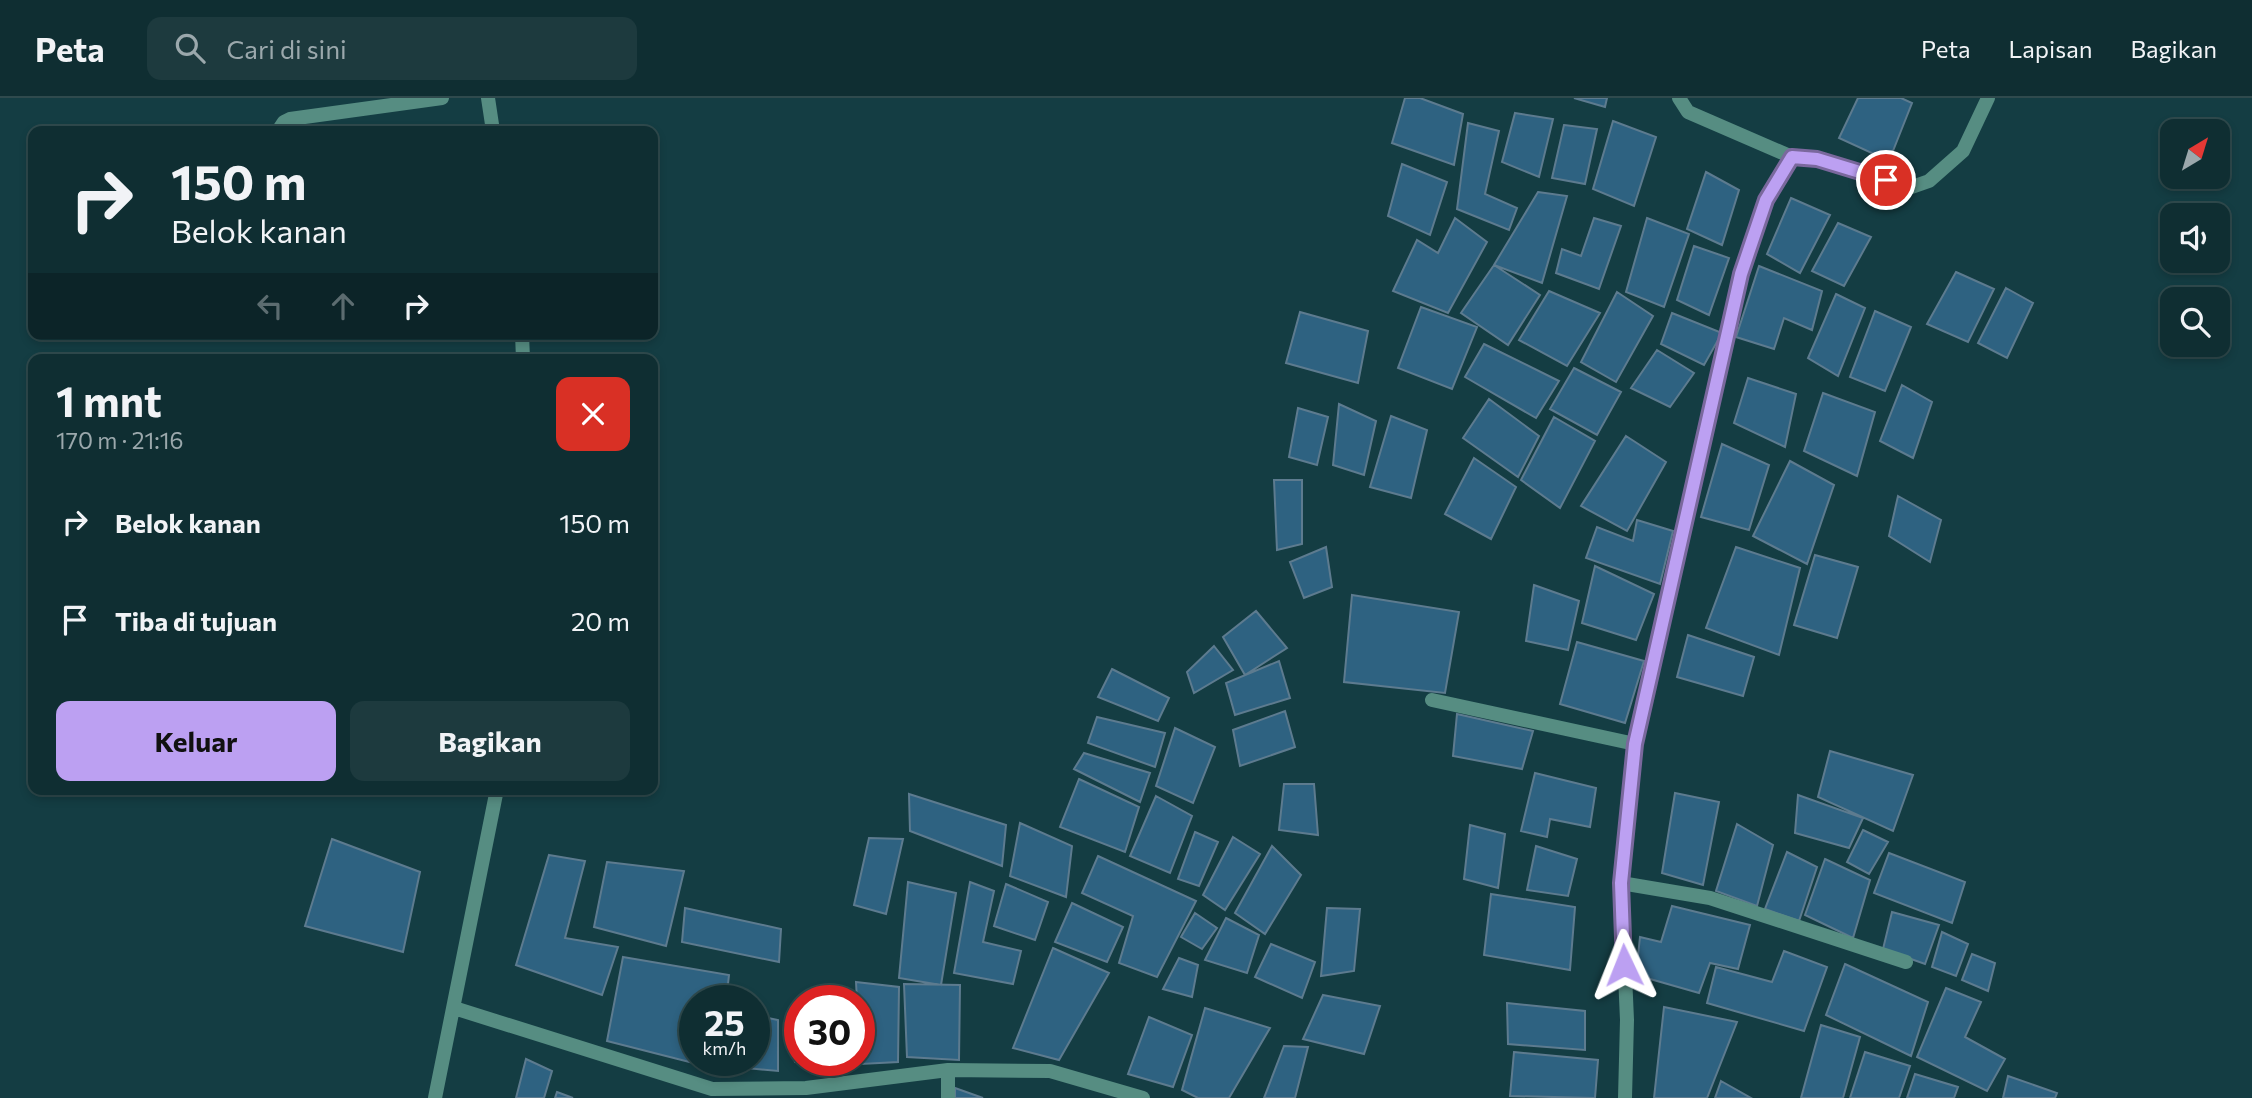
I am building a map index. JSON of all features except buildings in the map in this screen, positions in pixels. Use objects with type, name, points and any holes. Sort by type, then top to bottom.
[{"type":"street","points":[[281,126],[290,119],[442,98]]},
{"type":"street","points":[[488,98],[492,126]]},
{"type":"street","points":[[1679,98],[1688,112],[1792,157],[1817,159],[1909,188],[1929,181],[1963,151],[1988,98]]},
{"type":"street","points":[[1625,1098],[1627,1020],[1621,883],[1635,744],[1741,274],[1766,200],[1792,157]]},
{"type":"street","points":[[1432,700],[1635,744]]},
{"type":"street","points":[[436,1098],[496,795]]},
{"type":"street","points":[[1621,883],[1710,898],[1906,962]]},
{"type":"street","points":[[454,1007],[712,1089],[806,1088],[948,1070],[1050,1070],[1143,1098]]},
{"type":"street","points":[[947,1098],[948,1070]]},
{"type":"route","points":[[1624,965],[1621,883],[1635,744],[1741,274],[1766,200],[1792,157],[1817,159],[1886,180]]}]
